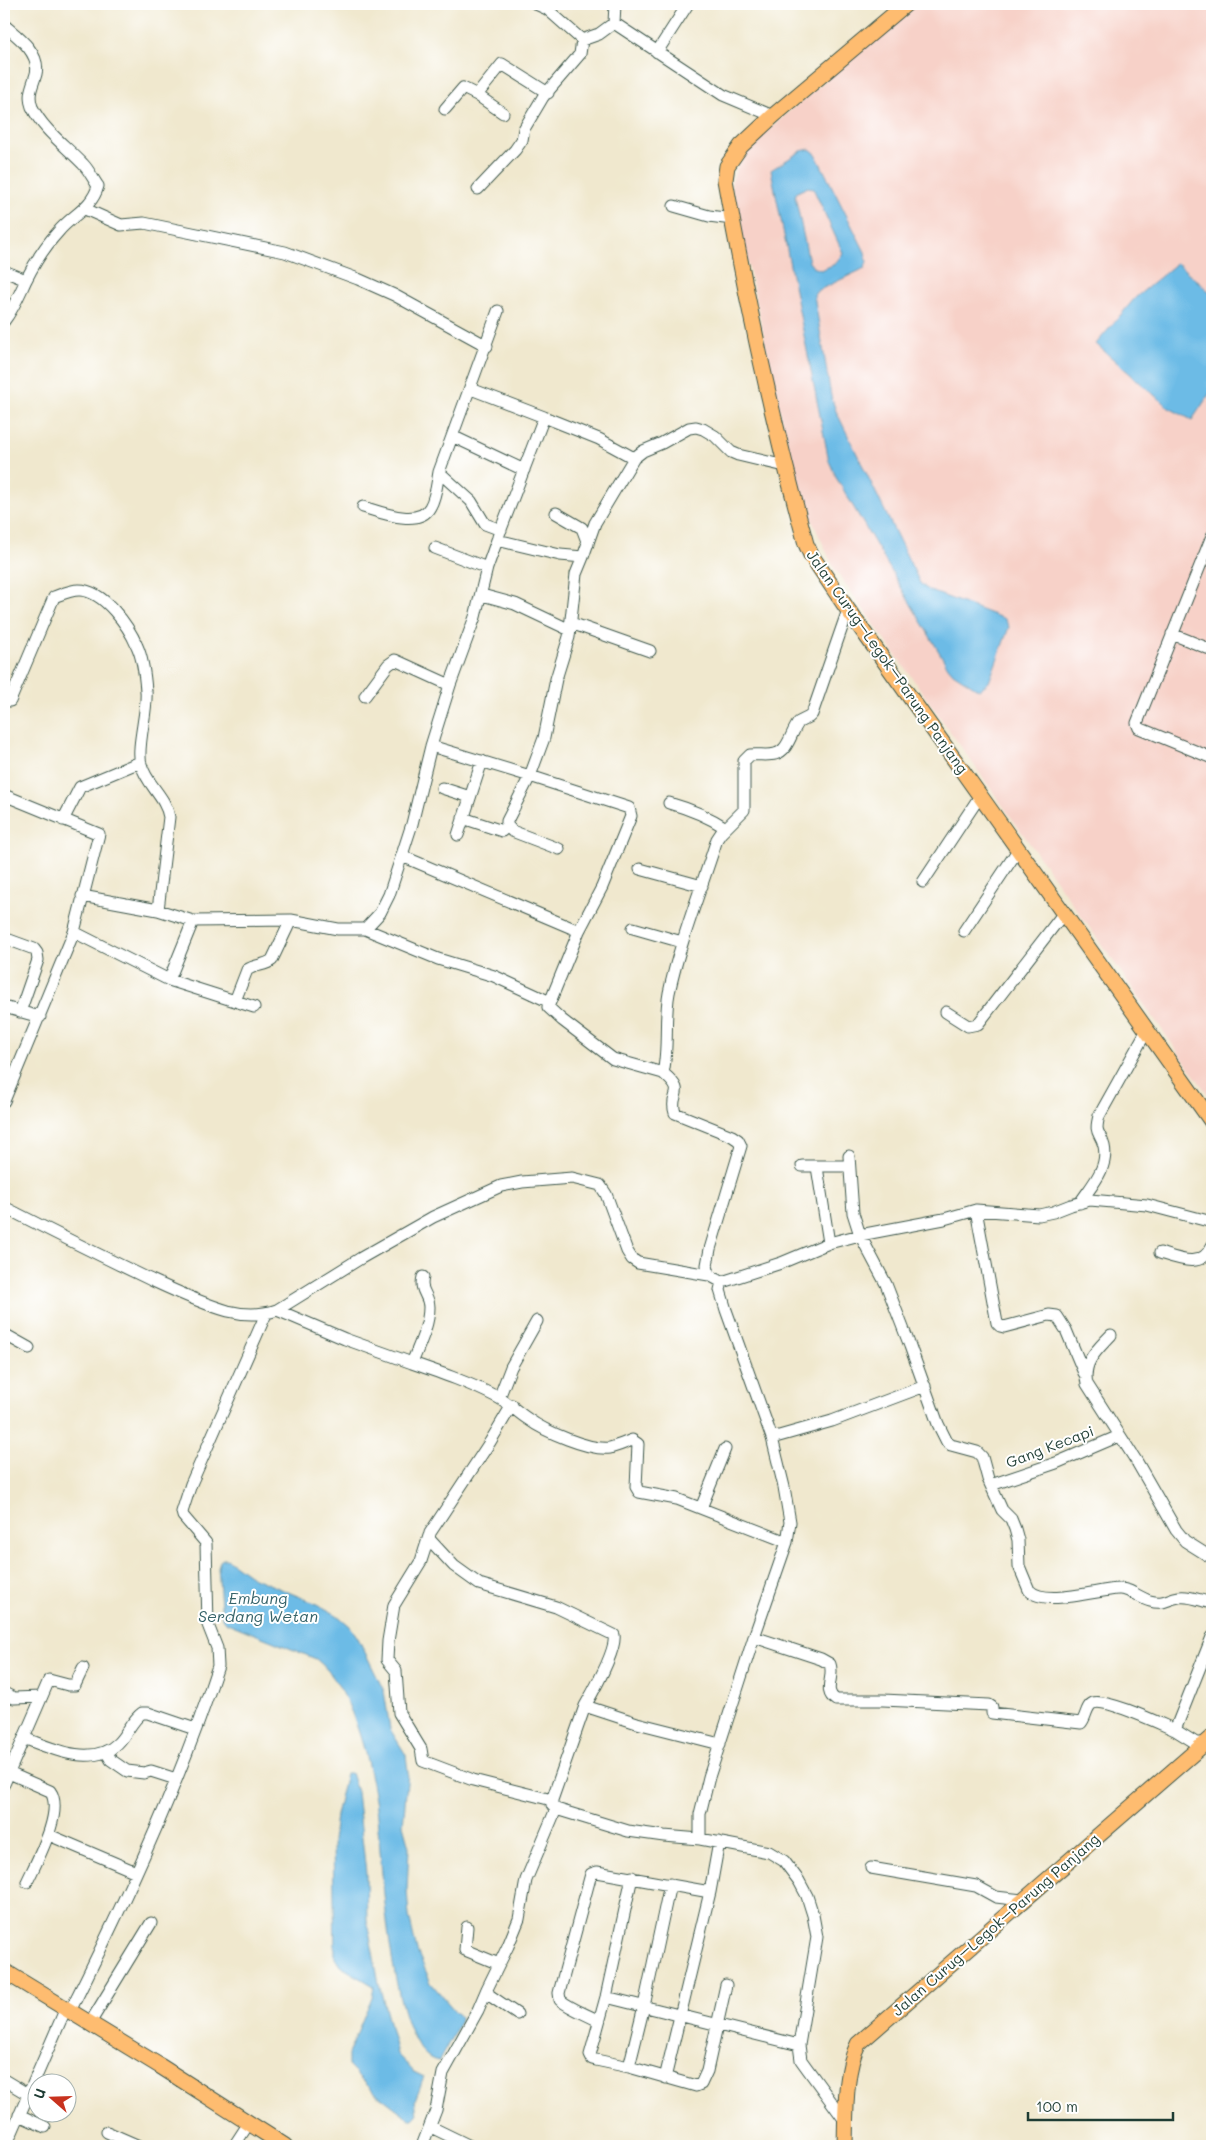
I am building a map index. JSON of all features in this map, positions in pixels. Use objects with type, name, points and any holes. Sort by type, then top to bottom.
[{"type":"main road","name":"Jalan Curug–Legok–Parung Panjang","points":[[906,4],[773,116],[740,146],[727,166],[725,180],[740,267],[784,466],[808,549],[848,610],[1212,1122]]},
{"type":"main road","name":"Jalan Curug–Legok–Parung Panjang","points":[[845,2146],[849,2075],[852,2058],[858,2044],[1022,1900],[1098,1838],[1208,1740]]},
{"type":"main road","points":[[4,1971],[284,2146]]},
{"type":"street","points":[[536,4],[547,9],[582,40]]},
{"type":"street","points":[[614,23],[615,4]]},
{"type":"street","points":[[657,52],[688,4]]},
{"type":"street","points":[[582,40],[598,34],[614,23]]},
{"type":"street","points":[[614,23],[692,73],[722,95],[773,116]]},
{"type":"street","points":[[4,25],[30,50],[36,61],[37,72],[31,85],[32,106],[44,125],[85,166],[98,186],[96,194],[85,209],[70,219],[57,233],[26,280],[18,301],[4,321]]},
{"type":"street","points":[[478,189],[522,140],[524,129],[548,93],[580,54],[582,40]]},
{"type":"street","points":[[477,95],[502,64],[548,93]]},
{"type":"street","points":[[445,109],[463,88],[503,113]]},
{"type":"street","points":[[674,206],[709,216],[732,219]]},
{"type":"street","points":[[85,209],[121,225],[144,223],[285,252],[358,279],[394,295],[486,346]]},
{"type":"street","points":[[4,271],[26,280]]},
{"type":"street","points":[[363,507],[404,518],[423,514],[430,508],[439,472],[498,311]]},
{"type":"street","points":[[470,389],[544,416],[599,439],[634,458]]},
{"type":"street","points":[[364,929],[380,913],[389,895],[424,779],[431,746],[450,685],[482,595],[487,568],[544,416]]},
{"type":"street","points":[[463,818],[502,831],[507,825],[530,776],[544,738],[556,679],[571,626],[576,574],[595,523],[634,458],[643,451],[662,444],[689,428],[696,427],[715,436],[731,452],[784,466]]},
{"type":"street","points":[[452,436],[524,470]]},
{"type":"street","points":[[439,472],[471,501],[477,509],[481,520],[499,535],[560,555],[583,557]]},
{"type":"street","points":[[556,513],[582,528],[588,544]]},
{"type":"street","points":[[1212,536],[1207,563],[1172,634],[1138,723],[1139,728],[1212,758]]},
{"type":"street","points":[[435,548],[487,568]]},
{"type":"street","points":[[10,701],[52,600],[69,591],[81,589],[104,600],[116,612],[138,648],[146,693],[140,762],[147,779],[166,806],[169,817],[158,910]]},
{"type":"street","points":[[482,595],[515,604],[571,626],[650,651]]},
{"type":"street","points":[[663,1073],[666,1058],[668,998],[675,965],[717,839],[744,810],[744,767],[747,757],[750,755],[776,754],[780,752],[785,748],[798,722],[812,714],[848,610]]},
{"type":"street","points":[[1172,634],[1212,650]]},
{"type":"street","points":[[365,696],[388,665],[395,660],[450,685]]},
{"type":"street","points":[[431,746],[530,776],[631,810],[629,824],[602,887],[580,931],[548,1008],[612,1059],[663,1073],[674,1082],[676,1087],[673,1108],[675,1113],[738,1140],[740,1146],[710,1249],[709,1276]]},
{"type":"street","points":[[458,835],[482,761]]},
{"type":"street","points":[[63,820],[80,786],[140,762]]},
{"type":"street","points":[[442,788],[470,798]]},
{"type":"street","points":[[4,795],[63,820],[97,831],[99,834],[74,932],[4,1101]]},
{"type":"street","points":[[923,882],[980,796]]},
{"type":"street","points":[[670,803],[703,814],[726,828]]},
{"type":"street","points":[[507,825],[512,831],[559,849]]},
{"type":"street","points":[[964,932],[1018,850]]},
{"type":"street","points":[[402,856],[580,931]]},
{"type":"street","points":[[640,869],[702,886]]},
{"type":"street","points":[[82,896],[158,910],[193,921],[291,920],[338,929],[364,929],[438,959],[494,976],[550,1002]]},
{"type":"street","points":[[946,1012],[968,1026],[978,1024],[1063,914]]},
{"type":"street","points":[[235,1001],[246,970],[257,965],[267,964],[272,960],[291,920]]},
{"type":"street","points":[[169,980],[193,921]]},
{"type":"street","points":[[633,928],[682,942]]},
{"type":"street","points":[[74,932],[169,980],[254,1007]]},
{"type":"street","points":[[4,938],[34,949],[37,953],[38,960],[20,1012]]},
{"type":"street","points":[[4,1007],[40,1018]]},
{"type":"street","points":[[1080,1203],[1104,1166],[1104,1145],[1097,1130],[1099,1116],[1147,1030]]},
{"type":"street","points":[[802,1166],[817,1167],[849,1161],[853,1213],[860,1235],[886,1284],[938,1424],[947,1442],[957,1448],[973,1450],[980,1454],[1002,1510],[1011,1519],[1015,1529],[1018,1540],[1019,1566],[1031,1593],[1043,1597],[1074,1596],[1124,1589],[1141,1598],[1160,1604],[1184,1596],[1212,1603]]},
{"type":"street","points":[[817,1167],[830,1244]]},
{"type":"street","points":[[40,2072],[68,2010],[103,1946],[136,1872],[176,1779],[215,1676],[219,1660],[217,1648],[208,1625],[206,1543],[183,1516],[182,1512],[190,1484],[271,1312],[361,1258],[456,1206],[501,1186],[563,1177],[588,1180],[600,1185],[606,1194],[627,1251],[632,1259],[638,1263],[709,1276],[722,1282],[860,1235],[944,1219],[976,1210],[1039,1215],[1090,1200],[1130,1203],[1172,1211],[1212,1222]]},
{"type":"street","points":[[4,1207],[99,1256],[177,1292],[230,1311],[271,1312],[462,1381],[512,1405],[528,1420],[553,1434],[582,1443],[609,1448],[632,1440],[635,1441],[638,1444],[636,1486],[639,1492],[677,1500],[701,1508],[787,1542]]},
{"type":"street","points":[[976,1210],[997,1323],[1004,1327],[1049,1315],[1057,1316],[1066,1330],[1087,1384],[1137,1462],[1176,1530],[1185,1541],[1212,1558]]},
{"type":"street","points":[[1160,1253],[1183,1260],[1196,1261],[1205,1257],[1212,1246]]},
{"type":"street","points":[[412,1363],[427,1322],[429,1306],[428,1299],[422,1290],[423,1277]]},
{"type":"street","points":[[700,1839],[700,1814],[709,1777],[787,1542],[790,1522],[772,1438],[726,1310],[720,1290],[722,1282]]},
{"type":"street","points":[[499,1398],[511,1367],[537,1321]]},
{"type":"street","points":[[4,1334],[29,1348]]},
{"type":"street","points":[[1084,1373],[1097,1349],[1111,1335]]},
{"type":"street","points":[[772,1438],[832,1421],[925,1386]]},
{"type":"street","points":[[512,1405],[429,1536],[421,1561],[394,1605],[387,1660],[396,1671],[399,1713],[421,1749],[423,1761],[473,1780],[554,1804],[628,1830],[719,1842],[769,1852],[779,1857],[799,1881],[807,1896],[817,1937],[799,2045],[801,2060],[846,2122]]},
{"type":"street","name":"Gang Kecapi","points":[[991,1485],[1056,1463],[1119,1436]]},
{"type":"street","points":[[701,1508],[725,1449]]},
{"type":"street","points":[[422,2146],[431,2127],[443,2073],[478,2010],[519,1918],[526,1880],[554,1804],[585,1706],[601,1677],[615,1641],[614,1635],[556,1607],[478,1584],[454,1566],[429,1539],[429,1536]]},
{"type":"street","points":[[754,1637],[826,1662],[832,1669],[828,1691],[831,1697],[836,1700],[989,1704],[992,1707],[992,1713],[1081,1723],[1088,1706],[1100,1702],[1136,1713],[1175,1730],[1196,1743],[1208,1740]]},
{"type":"street","points":[[1175,1730],[1212,1637]]},
{"type":"street","points":[[27,1882],[49,1835],[54,1812],[53,1794],[50,1791],[6,1779],[49,1680],[68,1686],[75,1685],[83,1668]]},
{"type":"street","points":[[4,1693],[14,1698],[41,1697]]},
{"type":"street","points":[[585,1706],[637,1723],[720,1744]]},
{"type":"street","points":[[24,1738],[68,1754],[94,1754],[106,1751],[117,1744],[142,1713],[148,1713],[195,1729]]},
{"type":"street","points":[[106,1751],[111,1760],[127,1771],[144,1773],[153,1771],[176,1779]]},
{"type":"street","points":[[49,1835],[136,1872]]},
{"type":"street","points":[[665,2078],[710,1892],[719,1842]]},
{"type":"street","points":[[871,1868],[969,1884],[984,1889],[996,1897],[1022,1900]]},
{"type":"street","points":[[599,2021],[560,2000],[560,1986],[565,1975],[590,1876],[596,1872],[710,1892]]},
{"type":"street","points":[[632,1877],[606,1997],[590,2055],[592,2059],[696,2086],[702,2084],[707,2071],[726,1985]]},
{"type":"street","points":[[628,2067],[644,2006],[670,1884]]},
{"type":"street","points":[[90,2023],[152,1923]]},
{"type":"street","points":[[467,1927],[465,1950],[499,1964]]},
{"type":"street","points":[[487,1989],[489,1995],[517,2014]]},
{"type":"street","points":[[606,1997],[799,2045]]},
{"type":"street","points":[[4,2080],[28,2094]]},
{"type":"street","points":[[6,2146],[28,2097]]},
{"type":"street","points":[[20,2115],[45,2127]]},
{"type":"street","points":[[234,2146],[249,2123]]},
{"type":"street","points":[[431,2127],[470,2146]]},
{"type":"street","points":[[107,2132],[139,2146]]},
{"type":"shaded area","points":[[915,4],[1212,4],[1212,1100],[834,568],[796,486],[731,184],[743,151]]},
{"type":"water","points":[[810,149],[815,153],[865,252],[867,261],[865,268],[817,291],[814,295],[831,396],[836,411],[920,583],[928,590],[1005,619],[1009,627],[989,682],[979,690],[953,673],[948,667],[837,479],[829,461],[771,170],[801,151]],"holes":[[[808,187],[813,188],[843,253],[835,264],[821,270],[813,267],[809,262],[795,196],[797,192]]]},
{"type":"water","points":[[1177,263],[1212,294],[1212,390],[1192,420],[1169,408],[1096,344],[1135,298]]},
{"type":"water","name":"Embung Serdang Wetan","points":[[223,1559],[227,1559],[252,1577],[317,1604],[337,1615],[350,1626],[358,1638],[384,1691],[390,1729],[406,1755],[408,1772],[403,1825],[409,1847],[407,1890],[409,1916],[417,1951],[431,1983],[460,2017],[459,2024],[439,2061],[422,2050],[408,2025],[398,1988],[390,1945],[375,1800],[368,1764],[348,1704],[328,1671],[316,1659],[225,1622],[222,1618],[218,1567]]},
{"type":"water","points":[[346,1773],[351,1773],[357,1792],[366,1873],[367,1921],[379,1984],[397,2054],[414,2072],[424,2077],[415,2100],[417,2115],[413,2119],[410,2119],[373,2091],[348,2066],[348,2054],[372,1997],[374,1986],[340,1966],[335,1958],[333,1841],[336,1815]]}]
